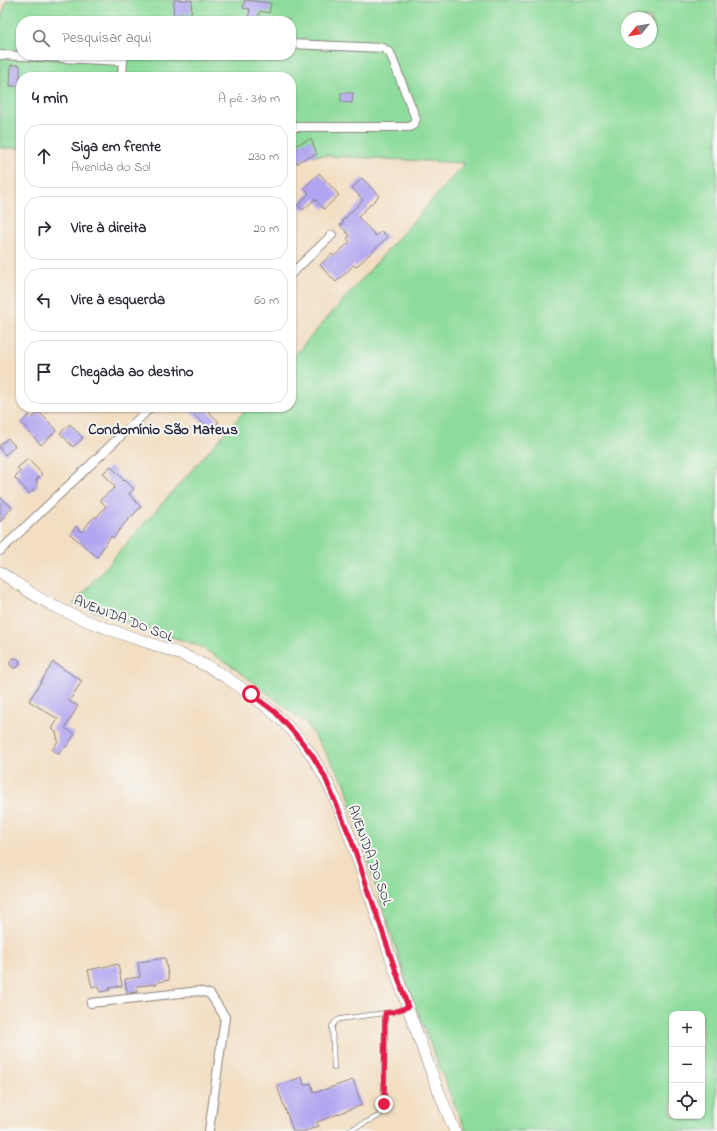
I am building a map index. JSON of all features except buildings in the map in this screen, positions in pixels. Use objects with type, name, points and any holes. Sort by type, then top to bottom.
[{"type":"street","points":[[296,44],[383,48],[390,52],[416,118],[414,124],[410,127],[296,127]]},
{"type":"street","points":[[0,55],[16,55]]},
{"type":"street","points":[[123,72],[124,60]]},
{"type":"street","points":[[296,269],[332,235]]},
{"type":"street","points":[[0,551],[147,412]]},
{"type":"street","name":"AVENIDA DO SOL","points":[[0,572],[55,607],[106,628],[193,660],[228,678],[280,717],[298,737],[312,755],[330,787],[351,839],[408,1007],[453,1130]]},
{"type":"street","points":[[91,1003],[199,991],[210,994],[225,1017],[209,1131]]},
{"type":"lane","points":[[334,1068],[332,1027],[335,1022],[340,1019],[393,1012],[408,1007]]},
{"type":"lane","points":[[348,1131],[379,1116],[384,1104],[385,1013]]},
{"type":"green space","points":[[7,0],[717,0],[717,1131],[466,1131],[411,995],[367,859],[345,783],[306,723],[232,666],[199,646],[73,604],[244,412],[296,412],[296,353],[465,163],[296,154],[296,72],[16,72],[16,148],[0,148],[0,22]]},
{"type":"district","name":"Condomínio São Mateus","points":[[163,429]]},
{"type":"route","points":[[251,694],[275,712],[298,737],[312,755],[324,775],[351,839],[408,1007],[385,1013],[384,1104]]}]
